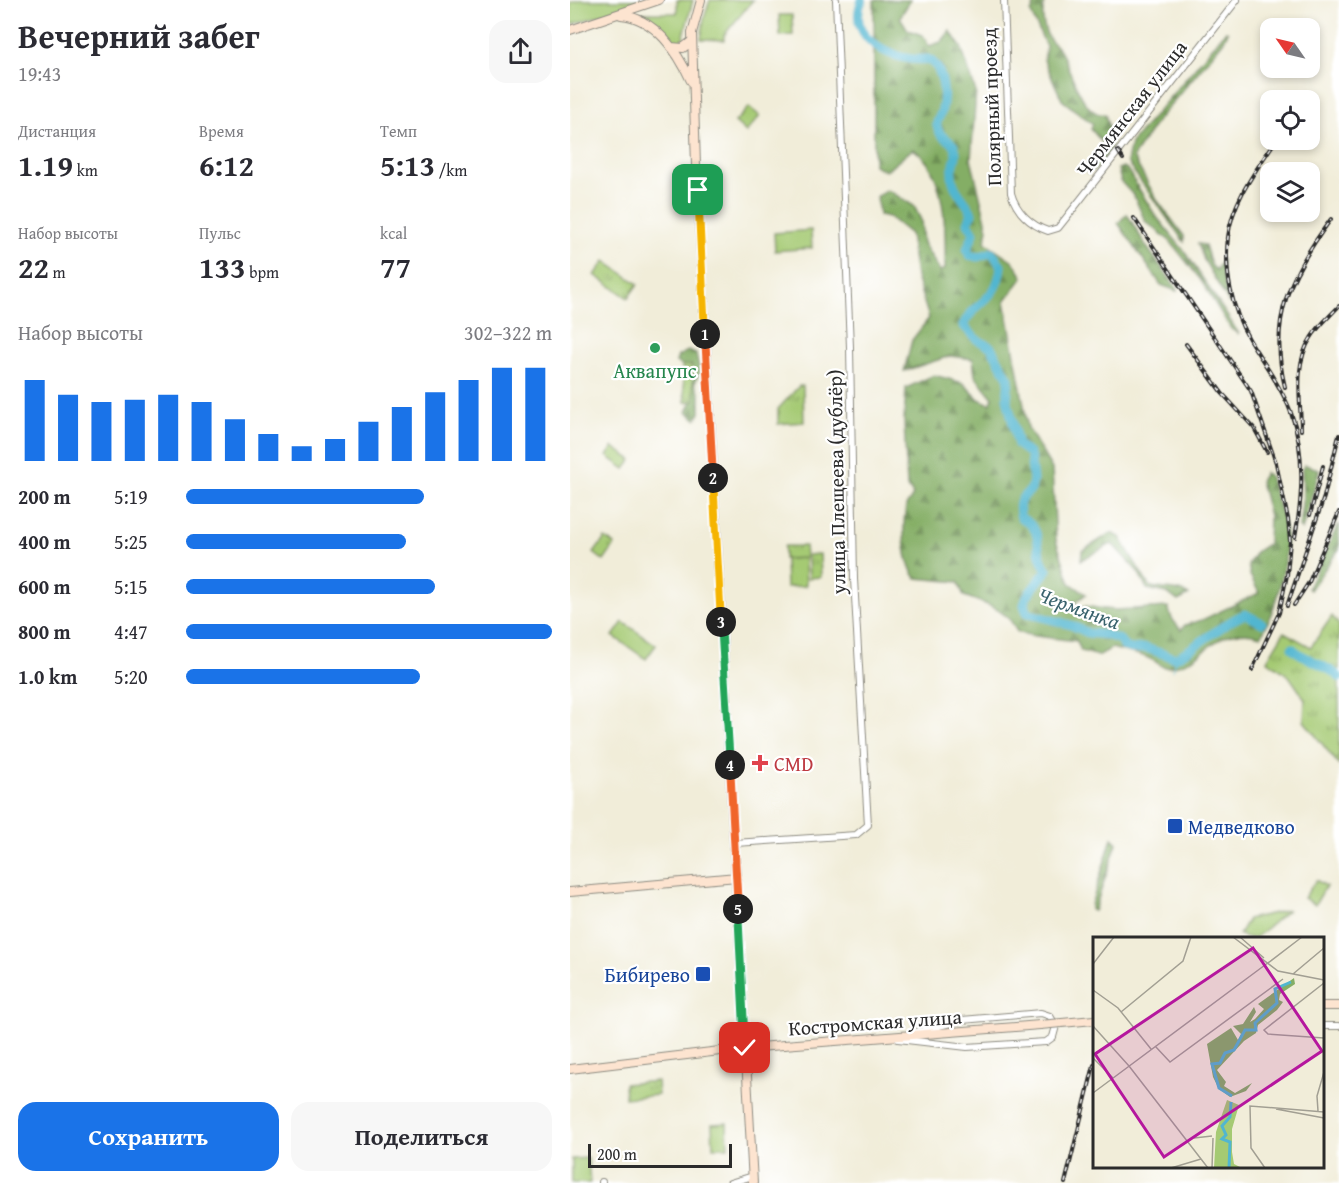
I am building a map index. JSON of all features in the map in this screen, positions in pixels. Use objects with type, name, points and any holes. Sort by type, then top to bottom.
[{"type":"main road","points":[[570,30],[621,15],[659,0]]},
{"type":"main road","points":[[701,0],[695,15],[692,41],[693,85],[753,1180]]},
{"type":"main road","points":[[621,15],[634,16],[652,28],[671,47],[693,85]]},
{"type":"main road","points":[[671,47],[683,48],[692,41]]},
{"type":"main road","points":[[570,892],[737,877]]},
{"type":"main road","points":[[1324,1006],[1339,1006]]},
{"type":"main road","name":"Костромская улица","points":[[570,1069],[745,1048],[889,1039],[1093,1020]]},
{"type":"street","name":"улица Плещеева (дублёр)","points":[[735,843],[856,835],[868,825],[854,579],[850,347],[836,0]]},
{"type":"street","name":"Полярный проезд","points":[[1004,0],[1011,193],[1022,213],[1031,222],[1048,231]]},
{"type":"street","name":"Чермянская улица","points":[[1048,231],[1058,228],[1237,0]]},
{"type":"street","points":[[872,1040],[962,1020],[1032,1014],[1050,1016],[1056,1026],[1053,1037],[1046,1042],[967,1047],[889,1039]]},
{"type":"street","points":[[730,1183],[753,1180]]},
{"type":"green space","points":[[580,0],[647,0],[570,25],[570,3]]},
{"type":"green space","points":[[677,0],[693,0],[682,43],[679,45],[641,15],[644,13],[677,13]]},
{"type":"green space","points":[[710,0],[753,0],[724,35],[724,40],[701,39]]},
{"type":"green space","points":[[874,0],[911,0],[900,17],[908,30],[923,35],[929,46],[941,42],[950,31],[961,47],[976,92],[971,159],[988,229],[985,242],[1013,261],[1023,277],[1005,301],[1028,428],[1052,469],[1056,540],[1070,583],[1086,594],[1076,602],[1077,610],[1084,606],[1114,610],[1168,607],[1172,619],[1181,630],[1185,625],[1202,620],[1259,593],[1250,575],[1248,564],[1257,551],[1268,544],[1269,516],[1260,481],[1265,473],[1269,475],[1285,528],[1286,553],[1272,613],[1261,636],[1244,633],[1230,635],[1219,639],[1190,660],[1178,665],[1163,667],[1145,657],[1112,648],[1098,656],[1081,651],[1077,641],[1017,632],[1013,624],[1002,613],[964,596],[958,582],[916,578],[908,563],[904,534],[906,506],[913,494],[907,487],[904,421],[906,388],[934,375],[963,383],[979,399],[990,404],[993,398],[975,376],[973,359],[950,356],[904,371],[912,340],[929,318],[916,277],[910,234],[889,217],[879,215],[877,196],[888,190],[914,206],[921,220],[923,243],[940,271],[945,269],[944,221],[942,203],[932,172],[924,159],[913,149],[886,171],[874,165]]},
{"type":"green space","points":[[1036,0],[1045,0],[1043,16],[1046,32],[1062,54],[1079,92],[1091,109],[1097,114],[1105,114],[1108,125],[1113,131],[1112,144],[1103,162],[1087,173],[1086,168],[1101,149],[1102,142],[1091,129],[1093,124],[1062,100],[1044,60],[1046,46],[1031,13]]},
{"type":"green space","points":[[779,15],[792,15],[793,35],[780,36]]},
{"type":"green space","points":[[1226,31],[1228,32],[1223,42],[1157,121],[1133,157],[1157,200],[1184,236],[1184,242],[1127,162],[1131,143]]},
{"type":"green space","points":[[749,107],[760,116],[746,132],[735,122]]},
{"type":"green space","points":[[1123,167],[1127,169],[1155,215],[1186,253],[1239,334],[1231,329],[1200,279],[1170,241],[1145,221],[1134,196],[1121,182],[1118,169]]},
{"type":"green space","points":[[1127,214],[1177,291],[1161,285],[1118,223]]},
{"type":"green space","points":[[811,230],[812,248],[775,251],[774,233]]},
{"type":"green space","points":[[1198,244],[1205,245],[1211,265],[1216,270],[1222,261],[1222,274],[1229,303],[1204,260]]},
{"type":"green space","points":[[605,261],[638,284],[628,298],[595,275]]},
{"type":"green space","points":[[688,351],[696,354],[700,372],[695,383],[700,395],[700,413],[696,419],[687,412],[693,399],[684,367],[676,362],[678,356]]},
{"type":"green space","points":[[682,365],[692,365],[694,401],[685,402]]},
{"type":"green space","points":[[799,386],[803,386],[804,422],[778,424],[778,409]]},
{"type":"green space","points":[[613,447],[632,460],[625,469],[607,456]]},
{"type":"green space","points":[[1305,465],[1319,469],[1319,472],[1302,530],[1299,527],[1303,496],[1302,469]]},
{"type":"green space","points":[[1339,523],[1339,549],[1310,590],[1308,588]]},
{"type":"green space","points":[[1111,533],[1120,537],[1149,586],[1181,591],[1189,595],[1178,601],[1167,593],[1147,589],[1138,572],[1112,544],[1081,560],[1082,551]]},
{"type":"green space","points":[[605,538],[615,545],[604,561],[594,553]]},
{"type":"green space","points":[[784,546],[805,546],[806,558],[784,559]]},
{"type":"green space","points":[[820,554],[821,577],[809,578],[808,555]]},
{"type":"green space","points":[[805,558],[806,586],[786,587],[785,559]]},
{"type":"green space","points":[[1332,616],[1339,625],[1339,765],[1304,721],[1305,699],[1289,676],[1267,660],[1284,632],[1311,647]]},
{"type":"green space","points":[[623,622],[656,645],[646,659],[613,636]]},
{"type":"green space","points":[[1112,838],[1117,843],[1094,911],[1091,910],[1091,905]]},
{"type":"green space","points":[[1316,880],[1326,886],[1315,905],[1304,898]]},
{"type":"green space","points":[[1288,910],[1256,937],[1244,937],[1239,934],[1248,919]]},
{"type":"green space","points":[[657,1081],[658,1095],[625,1098],[624,1084]]},
{"type":"green space","points":[[727,1123],[728,1147],[713,1147],[712,1124]]},
{"type":"green space","points":[[588,1158],[590,1183],[572,1183],[572,1159]]},
{"type":"waterway","name":"Чермянка","points":[[862,0],[859,14],[860,27],[876,46],[901,57],[928,59],[937,69],[942,83],[943,99],[937,126],[940,133],[954,146],[956,156],[952,179],[972,213],[968,223],[974,233],[967,249],[969,255],[978,257],[992,252],[1001,266],[999,278],[991,294],[968,316],[963,325],[976,339],[991,347],[1009,379],[1007,398],[1018,445],[1030,454],[1033,480],[1031,490],[1020,501],[1020,513],[1021,518],[1034,528],[1042,562],[1047,570],[1027,596],[1024,605],[1027,613],[1071,625],[1088,633],[1107,635],[1120,640],[1124,647],[1146,648],[1175,658],[1245,614],[1262,623]]},
{"type":"waterway","name":"Чермянка","points":[[1292,648],[1328,668],[1339,677]]},
{"type":"waterway","points":[[1173,670],[1175,658]]},
{"type":"railway","points":[[1270,150],[1246,186],[1230,224],[1227,263],[1234,303],[1243,328],[1281,391],[1295,425],[1301,473],[1300,505],[1295,537]]},
{"type":"railway","points":[[1118,151],[1123,159]]},
{"type":"railway","points":[[1134,218],[1251,391],[1276,463],[1288,519],[1290,541],[1287,575],[1279,613],[1252,670]]},
{"type":"railway","points":[[1285,387],[1279,340],[1286,298],[1304,259],[1331,219]]},
{"type":"railway","points":[[1301,430],[1299,383],[1305,348],[1321,325],[1339,306]]},
{"type":"railway","points":[[1186,344],[1222,393],[1254,428],[1267,452]]},
{"type":"railway","points":[[1287,606],[1324,497],[1339,435]]},
{"type":"railway","points":[[1310,515],[1323,466]]},
{"type":"railway","points":[[1294,605],[1309,582],[1339,512]]},
{"type":"railway","points":[[1065,1183],[1093,1069]]},
{"type":"place","name":"Аквапупс","points":[[655,348]]},
{"type":"place","name":"CMD","points":[[760,763]]},
{"type":"place","name":"Медведково","points":[[1175,826]]},
{"type":"place","name":"Бибирево","points":[[703,974]]},
{"type":"route","points":[[698,190],[745,1048]]}]
